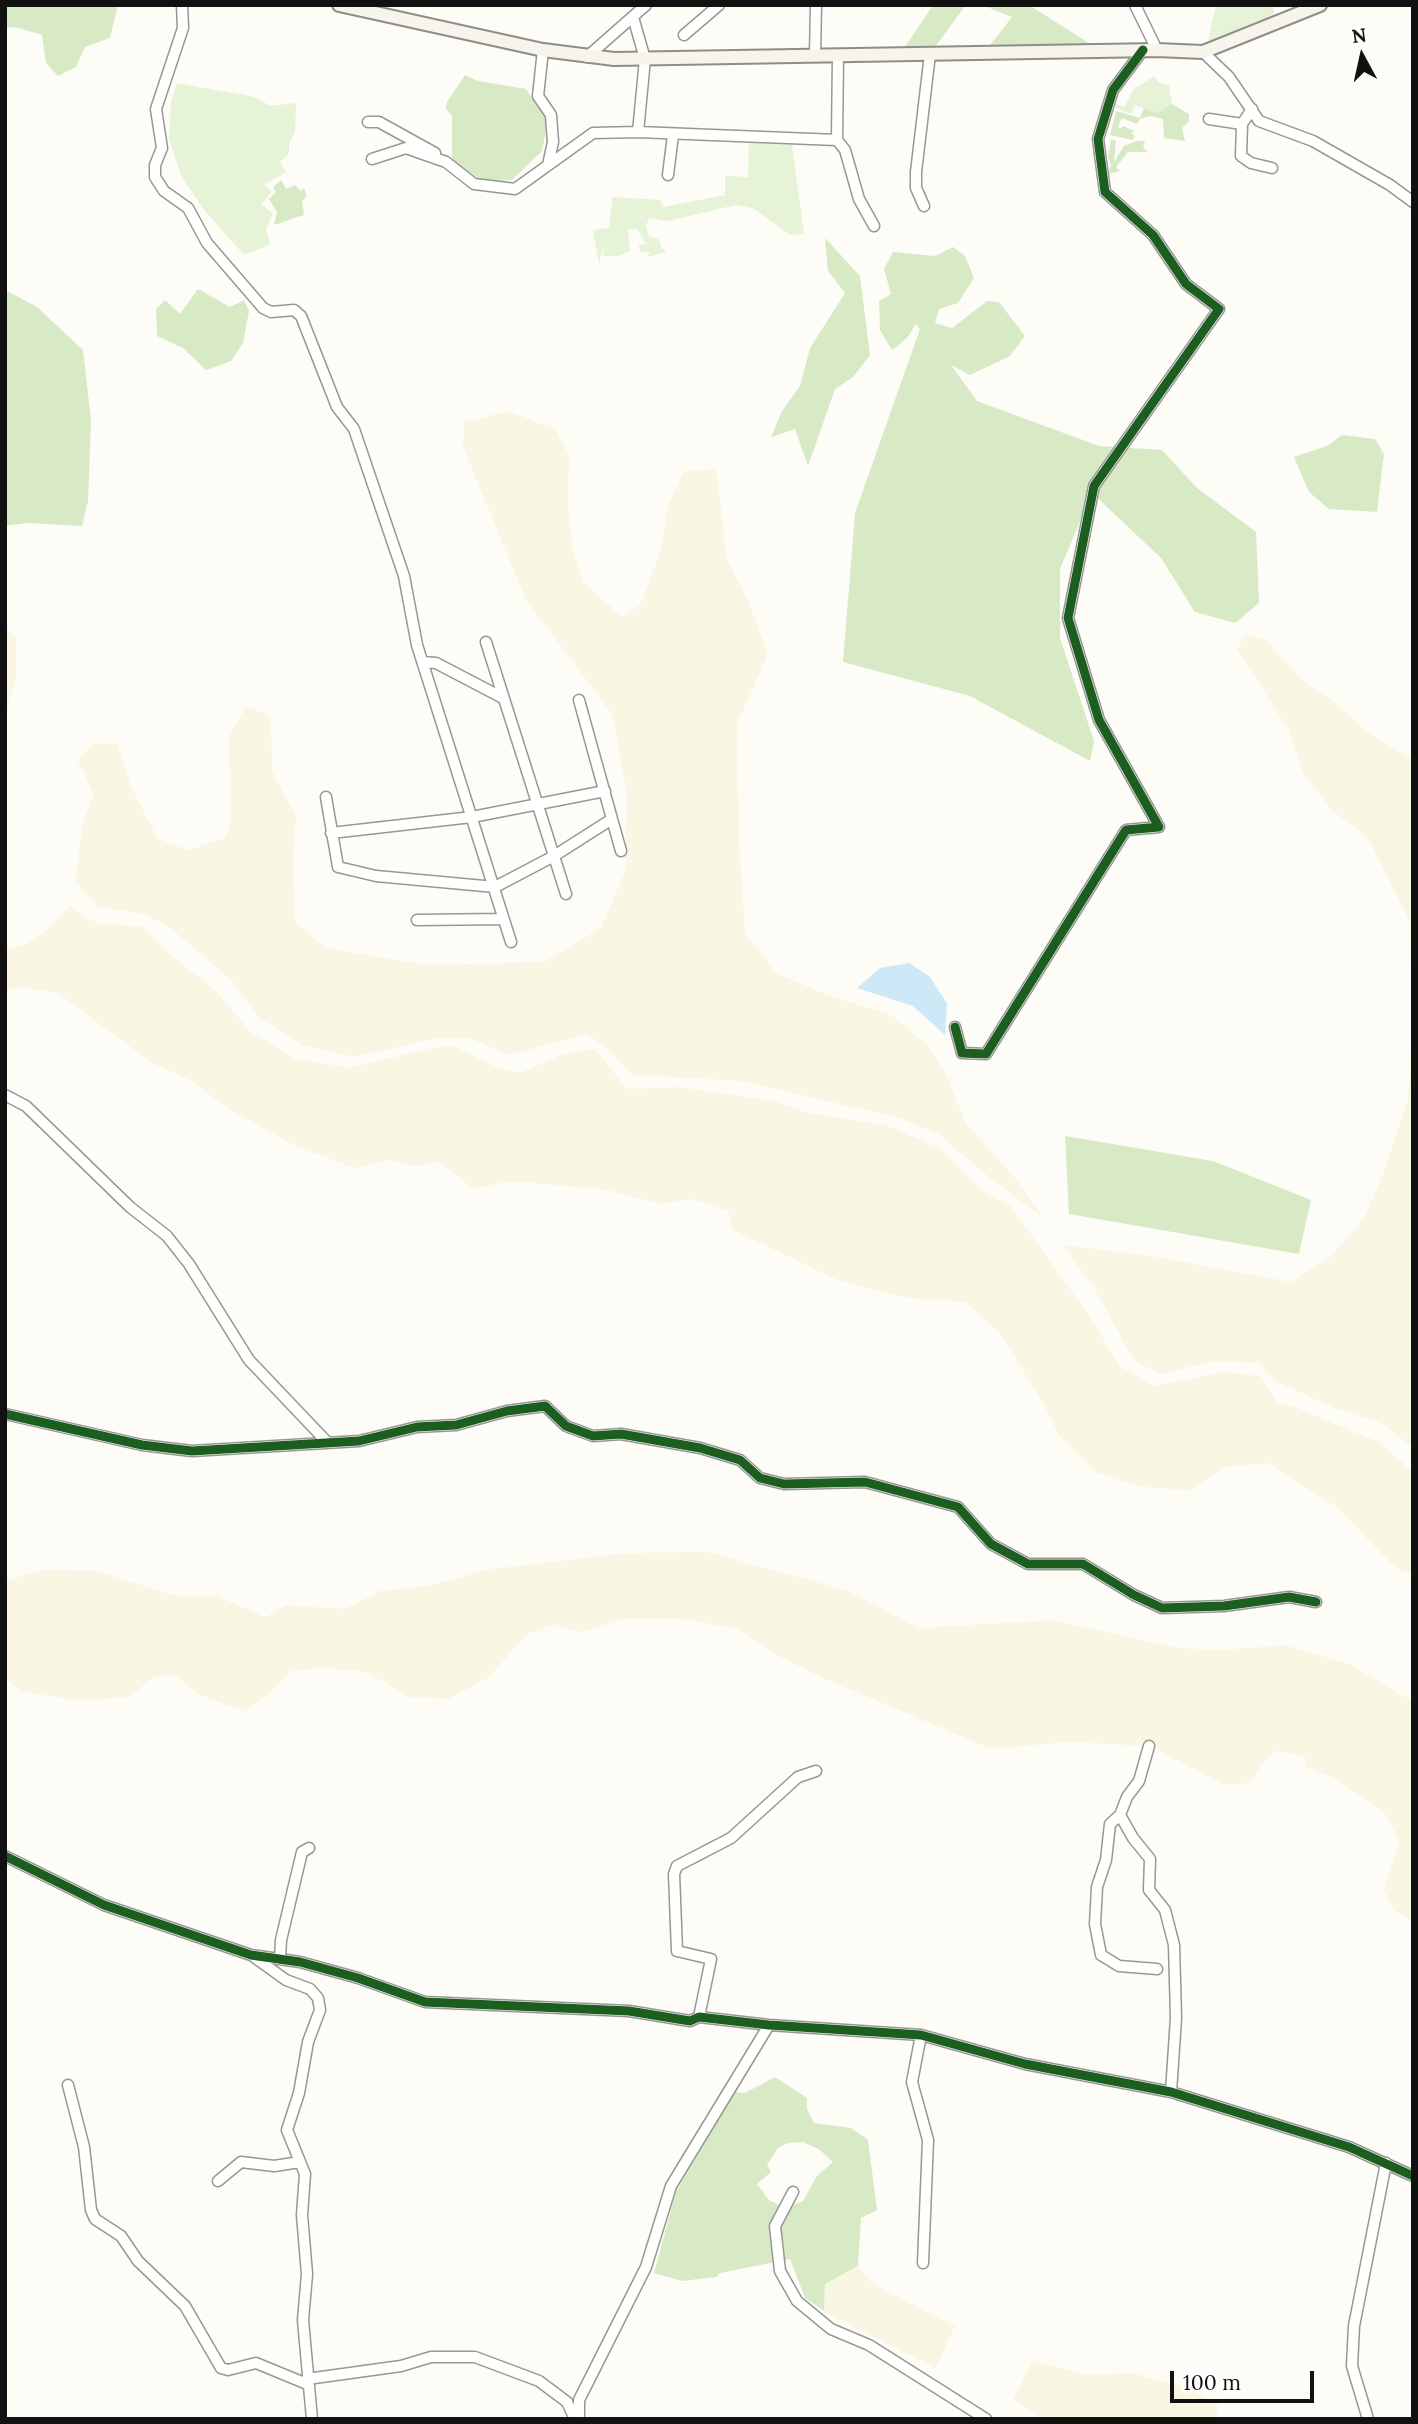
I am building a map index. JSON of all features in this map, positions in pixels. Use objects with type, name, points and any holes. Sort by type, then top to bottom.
[{"type":"street","points":[[182,5],[183,28],[156,109],[162,148],[155,165],[155,177],[163,191],[188,208],[207,243],[263,308],[271,312],[294,310],[301,316],[337,407],[355,429],[404,576],[423,662],[511,942]]},
{"type":"street","points":[[339,5],[586,58],[645,59],[1143,50],[1203,52],[1320,5]]},
{"type":"street","points":[[586,58],[646,5]]},
{"type":"street","points":[[684,35],[719,5]]},
{"type":"street","points":[[815,56],[816,5]]},
{"type":"street","points":[[1135,5],[1157,50]]},
{"type":"street","points":[[633,17],[645,59],[638,132]]},
{"type":"street","points":[[543,50],[538,96],[551,115],[553,142],[548,165]]},
{"type":"street","points":[[955,1027],[961,1053],[986,1054],[1126,830],[1158,827],[1099,720],[1068,618],[1094,486],[1219,309],[1186,284],[1153,235],[1105,192],[1098,139],[1111,103],[1112,90],[1143,50]]},
{"type":"street","points":[[1203,52],[1229,77],[1259,121],[1313,141],[1390,185],[1413,202]]},
{"type":"street","points":[[923,206],[916,188],[916,172],[930,54]]},
{"type":"street","points":[[838,55],[837,140],[851,167],[854,189],[874,226]]},
{"type":"street","points":[[1252,109],[1242,124],[1241,156],[1251,163],[1272,168]]},
{"type":"street","points":[[1209,119],[1242,124]]},
{"type":"street","points":[[368,122],[379,122],[446,162],[474,184],[515,188],[593,134],[638,132],[837,140]]},
{"type":"street","points":[[668,175],[673,135]]},
{"type":"street","points":[[372,159],[405,148],[446,162]]},
{"type":"street","points":[[486,642],[565,894]]},
{"type":"street","points":[[423,662],[436,663],[503,698]]},
{"type":"street","points":[[579,700],[621,851]]},
{"type":"street","points":[[331,833],[472,817],[605,791]]},
{"type":"street","points":[[326,797],[338,867],[376,876],[495,887],[554,856],[612,818]]},
{"type":"street","points":[[417,920],[504,919]]},
{"type":"street","points":[[5,1095],[26,1106],[130,1207],[167,1236],[189,1264],[249,1360],[327,1442]]},
{"type":"street","points":[[5,1414],[142,1445],[192,1451],[383,1437],[417,1427],[456,1425],[507,1411],[545,1406],[566,1426],[593,1436],[621,1434],[701,1448],[740,1460],[761,1478],[784,1485],[865,1482],[958,1507],[992,1544],[1028,1564],[1083,1564],[1134,1595],[1162,1608],[1224,1606],[1289,1597],[1316,1602]]},
{"type":"street","points":[[1149,1746],[1139,1781],[1127,1797],[1120,1815],[1110,1824],[1106,1860],[1097,1887],[1095,1924],[1101,1955],[1119,1966],[1157,1969]]},
{"type":"street","points":[[699,2017],[711,1959],[677,1951],[677,1908],[672,1885],[677,1866],[731,1838],[798,1777],[816,1771]]},
{"type":"street","points":[[1120,1815],[1133,1838],[1150,1858],[1149,1890],[1166,1910],[1174,1945],[1176,2018],[1171,2092]]},
{"type":"street","points":[[280,1959],[281,1940],[299,1862],[302,1852],[309,1848]]},
{"type":"street","points":[[5,1856],[104,1905],[251,1955],[280,1959],[358,1978],[425,2002],[616,2010],[691,2021],[699,2017],[769,2025],[921,2035],[1025,2064],[1171,2092],[1349,2147],[1413,2176]]},
{"type":"street","points":[[251,1955],[286,1980],[310,1989],[318,1998],[320,2010],[308,2042],[299,2093],[287,2130],[305,2174],[302,2215],[307,2274],[303,2320],[312,2419]]},
{"type":"street","points":[[577,2419],[579,2400],[646,2267],[671,2186],[769,2025]]},
{"type":"street","points":[[921,2035],[912,2082],[928,2140],[923,2263]]},
{"type":"street","points":[[68,2085],[84,2147],[91,2210],[95,2219],[121,2236],[138,2261],[185,2306],[221,2368],[228,2370],[249,2362],[256,2363],[307,2381],[401,2366],[431,2357],[475,2357],[539,2381],[567,2402],[577,2419]]},
{"type":"street","points":[[218,2182],[240,2162],[274,2166],[300,2162]]},
{"type":"street","points":[[1368,2419],[1352,2366],[1354,2326],[1387,2164]]},
{"type":"street","points":[[793,2192],[775,2226],[780,2271],[797,2301],[831,2329],[869,2345],[986,2419]]},
{"type":"shaded area","points":[[509,411],[556,430],[569,455],[568,502],[572,547],[584,583],[622,617],[640,605],[660,553],[668,505],[684,471],[716,469],[727,560],[747,598],[768,654],[737,725],[739,840],[745,932],[776,973],[828,995],[893,1016],[929,1047],[946,1075],[966,1123],[1017,1180],[1043,1217],[996,1183],[938,1134],[899,1118],[741,1081],[632,1075],[610,1051],[587,1034],[509,1055],[472,1039],[436,1038],[355,1057],[304,1046],[259,1018],[232,981],[167,925],[139,913],[98,907],[75,882],[83,822],[94,795],[78,761],[92,744],[117,744],[131,786],[158,839],[189,850],[225,838],[231,823],[229,736],[246,706],[271,716],[272,771],[296,817],[293,863],[295,922],[326,948],[427,965],[544,962],[601,928],[625,872],[627,793],[612,714],[526,600],[463,447],[464,422]]},
{"type":"shaded area","points":[[5,626],[16,637],[16,681],[5,713]]},
{"type":"shaded area","points":[[1246,633],[1266,640],[1302,680],[1331,699],[1368,733],[1413,760],[1413,1448],[1381,1423],[1337,1409],[1275,1381],[1259,1363],[1213,1361],[1161,1374],[1134,1361],[1094,1288],[1062,1245],[1151,1256],[1291,1282],[1330,1257],[1363,1220],[1384,1172],[1408,1100],[1412,1034],[1410,922],[1368,838],[1330,809],[1303,772],[1287,727],[1237,650]]},
{"type":"shaded area","points":[[69,906],[97,923],[144,927],[171,955],[214,989],[251,1032],[296,1059],[350,1068],[432,1048],[454,1046],[499,1068],[520,1073],[566,1053],[595,1049],[627,1089],[680,1087],[775,1101],[808,1113],[886,1125],[940,1148],[984,1193],[1010,1205],[1088,1314],[1120,1366],[1154,1386],[1223,1372],[1261,1376],[1277,1403],[1290,1405],[1381,1443],[1413,1472],[1413,1575],[1397,1569],[1335,1506],[1267,1463],[1226,1467],[1189,1491],[1137,1486],[1097,1473],[1059,1435],[1038,1394],[998,1331],[965,1302],[905,1298],[837,1280],[733,1230],[728,1211],[692,1199],[660,1204],[608,1190],[510,1181],[474,1189],[439,1162],[415,1166],[390,1160],[355,1168],[297,1147],[227,1108],[190,1080],[152,1063],[58,993],[19,987],[5,991],[5,948],[19,947],[43,934]]},
{"type":"shaded area","points":[[707,1552],[846,1590],[919,1628],[1052,1620],[1178,1648],[1222,1650],[1286,1645],[1349,1664],[1413,1701],[1413,1920],[1394,1911],[1383,1889],[1399,1841],[1385,1813],[1336,1779],[1305,1766],[1305,1756],[1273,1751],[1250,1783],[1225,1785],[1149,1746],[1066,1742],[991,1749],[823,1678],[767,1650],[738,1629],[682,1619],[626,1619],[579,1632],[554,1624],[528,1634],[488,1678],[448,1699],[408,1697],[367,1672],[324,1668],[290,1671],[270,1693],[244,1712],[201,1695],[175,1676],[154,1677],[129,1697],[80,1701],[20,1691],[5,1678],[5,1581],[40,1570],[98,1571],[179,1597],[217,1596],[266,1617],[285,1605],[345,1609],[380,1591],[426,1586],[491,1569],[628,1553]]},
{"type":"shaded area","points":[[858,2266],[873,2284],[955,2326],[936,2368],[824,2312],[825,2284]]},
{"type":"shaded area","points":[[1033,2360],[1083,2375],[1132,2373],[1188,2388],[1218,2405],[1216,2419],[1044,2419],[1013,2400]]},
{"type":"green space","points":[[5,5],[118,5],[110,38],[85,47],[76,67],[58,76],[46,63],[42,35],[15,27],[5,28]]},
{"type":"green space","points":[[933,5],[966,5],[932,51],[903,50]]},
{"type":"green space","points":[[982,5],[1029,5],[1095,47],[987,49],[1012,17]]},
{"type":"green space","points":[[1216,5],[1273,5],[1275,20],[1208,41]]},
{"type":"green space","points":[[465,75],[478,81],[526,89],[548,121],[542,151],[512,180],[484,182],[452,162],[452,116],[446,109],[447,102]]},
{"type":"green space","points":[[1154,76],[1158,82],[1169,85],[1172,104],[1165,110],[1158,113],[1135,105],[1131,114],[1109,106],[1111,102],[1124,107],[1134,89]]},
{"type":"green space","points":[[177,83],[255,97],[270,106],[296,103],[295,132],[289,144],[289,153],[280,162],[286,172],[264,185],[272,192],[261,204],[273,214],[266,229],[270,245],[244,255],[204,210],[181,176],[169,139],[171,102]]},
{"type":"green space","points":[[1172,104],[1189,114],[1189,121],[1182,128],[1185,141],[1164,138],[1163,119],[1150,116],[1140,119],[1137,124],[1122,118],[1118,126],[1120,129],[1123,126],[1134,131],[1131,133],[1135,136],[1132,140],[1110,135],[1116,111],[1140,118],[1144,108],[1158,113]]},
{"type":"green space","points":[[1111,139],[1116,141],[1114,162],[1124,146],[1136,141],[1145,141],[1143,147],[1148,152],[1128,152],[1116,167],[1120,171],[1108,174],[1111,165],[1108,156]]},
{"type":"green space","points":[[749,143],[792,145],[804,234],[790,235],[753,208],[736,205],[668,221],[649,218],[646,226],[649,236],[660,240],[660,245],[666,252],[648,257],[649,252],[640,252],[639,245],[645,244],[642,236],[636,229],[628,229],[630,251],[618,256],[603,256],[604,243],[599,264],[593,230],[609,228],[613,197],[660,200],[663,207],[725,195],[725,176],[748,177]]},
{"type":"green space","points":[[281,180],[286,189],[295,185],[301,191],[304,188],[307,196],[302,201],[304,215],[274,225],[277,212],[269,199],[276,192],[273,187]]},
{"type":"green space","points":[[825,238],[860,276],[870,355],[853,377],[835,389],[808,466],[795,429],[771,437],[782,411],[800,386],[810,348],[845,293],[828,271]]},
{"type":"green space","points":[[953,247],[965,256],[974,278],[958,303],[939,309],[935,323],[952,328],[987,301],[999,302],[1025,336],[1010,356],[970,375],[951,365],[977,401],[1099,446],[1162,450],[1197,488],[1256,532],[1259,603],[1235,623],[1195,612],[1161,558],[1092,493],[1060,569],[1060,638],[1094,741],[1090,761],[970,696],[843,662],[855,513],[920,329],[916,324],[907,338],[892,350],[880,330],[879,301],[891,294],[884,269],[893,252],[935,256]]},
{"type":"green space","points":[[198,289],[230,307],[244,300],[249,311],[243,343],[231,361],[206,370],[183,348],[157,336],[156,309],[165,300],[180,314]]},
{"type":"green space","points":[[5,290],[37,307],[83,350],[91,420],[88,501],[82,526],[27,523],[5,526]]},
{"type":"green space","points":[[1342,435],[1375,439],[1384,454],[1377,512],[1329,509],[1309,492],[1294,457],[1327,446]]},
{"type":"green space","points":[[1065,1136],[1213,1161],[1311,1200],[1299,1254],[1069,1214]]},
{"type":"green space","points":[[775,2077],[807,2098],[807,2109],[814,2123],[851,2128],[868,2140],[877,2210],[861,2218],[858,2266],[825,2284],[824,2311],[805,2298],[790,2259],[720,2273],[716,2277],[682,2281],[654,2273],[676,2192],[734,2092],[745,2093]],"holes":[[[803,2142],[820,2150],[833,2162],[816,2177],[803,2201],[785,2208],[769,2200],[757,2184],[771,2172],[767,2165],[778,2148],[788,2143]]]},
{"type":"water","points":[[909,963],[929,976],[947,1003],[945,1035],[913,1006],[857,988],[880,968]]},
{"type":"cycle path","points":[[955,1027],[962,1053],[986,1054],[1126,830],[1159,827],[1099,720],[1068,618],[1094,486],[1219,309],[1186,284],[1153,235],[1105,192],[1098,139],[1113,90],[1143,50]]},
{"type":"cycle path","points":[[5,1414],[142,1445],[192,1451],[359,1441],[417,1427],[456,1425],[507,1411],[545,1406],[566,1426],[593,1436],[621,1434],[700,1448],[740,1460],[760,1478],[784,1484],[865,1482],[958,1507],[991,1544],[1028,1564],[1083,1564],[1134,1595],[1162,1608],[1224,1606],[1289,1597],[1316,1602]]},
{"type":"cycle path","points":[[5,1856],[104,1905],[251,1955],[300,1962],[358,1978],[425,2002],[629,2011],[690,2021],[699,2017],[769,2025],[921,2035],[1025,2064],[1171,2092],[1349,2147],[1413,2176]]}]
